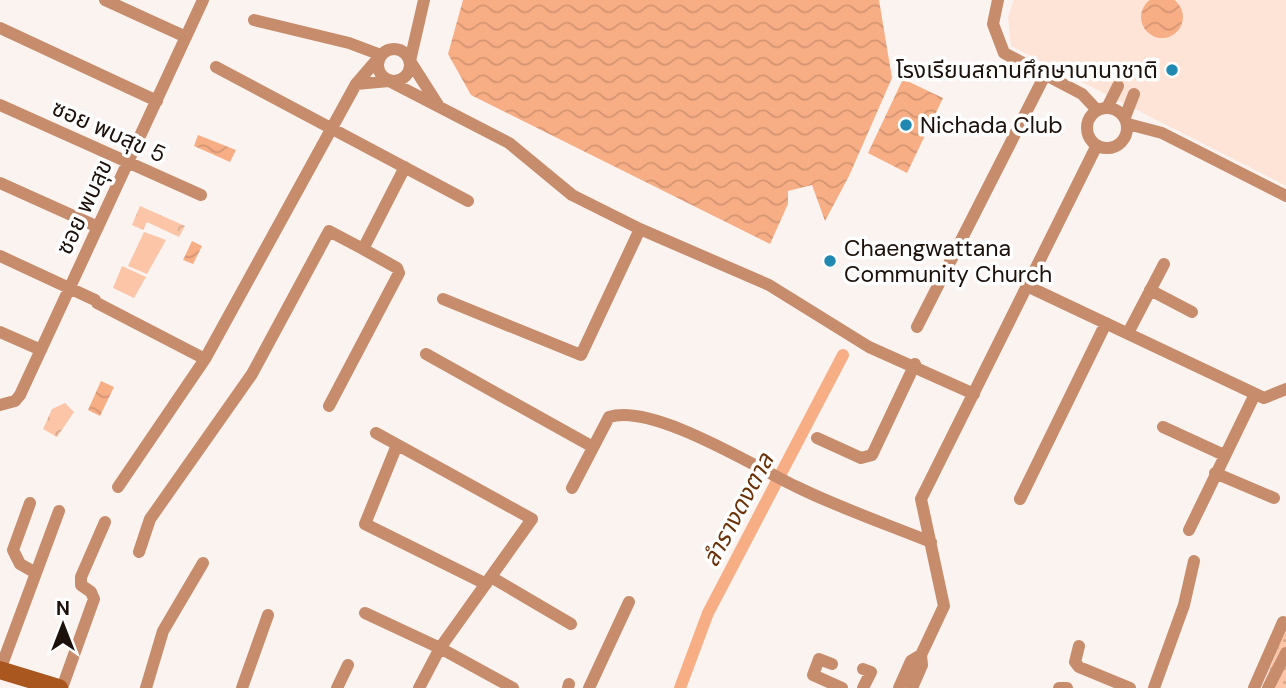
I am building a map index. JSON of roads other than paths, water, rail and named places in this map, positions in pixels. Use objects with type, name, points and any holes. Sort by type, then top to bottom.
[{"type":"street","points":[[105,0],[186,37]]},
{"type":"street","name":"ซอย พบสุข","points":[[0,405],[15,401],[20,395],[204,0]]},
{"type":"street","points":[[356,84],[403,79],[410,69],[424,0]]},
{"type":"street","points":[[998,0],[993,24],[1004,53],[1082,94],[1102,109],[1161,133],[1286,196]]},
{"type":"street","points":[[254,20],[349,43],[381,55]]},
{"type":"street","points":[[0,28],[157,101]]},
{"type":"street","points":[[118,487],[205,359],[356,84],[381,55],[396,49],[415,35]]},
{"type":"street","points":[[396,49],[405,53],[438,106]]},
{"type":"street","points":[[381,55],[378,70],[389,81],[509,143],[572,195],[640,229],[769,285],[869,347],[974,394]]},
{"type":"street","points":[[216,67],[468,201]]},
{"type":"street","points":[[917,327],[1045,75]]},
{"type":"street","points":[[1118,86],[1102,109],[1090,117],[1087,127],[1091,140],[1097,145],[1113,147],[1122,142],[1134,94]]},
{"type":"street","name":"ซอย พบสุข 5","points":[[0,105],[201,195]]},
{"type":"street","points":[[912,688],[922,665],[921,655],[944,606],[921,499],[1097,145]]},
{"type":"street","points":[[363,249],[405,167]]},
{"type":"street","points":[[0,183],[99,227]]},
{"type":"street","points":[[443,299],[580,355],[640,229]]},
{"type":"street","points":[[139,552],[150,519],[252,374],[329,231],[397,268],[399,273],[329,406]]},
{"type":"street","points":[[0,256],[70,287],[205,359]]},
{"type":"street","points":[[1128,333],[1164,264]]},
{"type":"street","points":[[1027,286],[1264,398],[1286,389]]},
{"type":"street","points":[[1150,290],[1192,312]]},
{"type":"street","points":[[1020,499],[1106,323]]},
{"type":"street","points":[[0,332],[41,350]]},
{"type":"street","points":[[426,354],[593,447]]},
{"type":"street","points":[[817,438],[861,458],[872,455],[914,365]]},
{"type":"street","points":[[1189,530],[1214,473],[1255,394]]},
{"type":"street","points":[[572,488],[610,417],[631,413],[648,417],[755,464],[796,487],[931,542]]},
{"type":"street","points":[[1163,426],[1224,455]]},
{"type":"street","points":[[376,433],[532,519],[440,648],[419,688]]},
{"type":"street","points":[[397,445],[365,524],[488,581],[571,624]]},
{"type":"street","points":[[1214,473],[1274,498]]},
{"type":"street","points":[[30,503],[13,550],[20,564],[36,573]]},
{"type":"street","points":[[59,511],[0,670],[58,688],[94,599],[91,592],[81,585],[81,577],[105,522]]},
{"type":"street","points":[[1154,688],[1184,605],[1194,561]]},
{"type":"street","points":[[146,688],[163,631],[203,563]]},
{"type":"street","points":[[589,688],[629,602]]},
{"type":"street","points":[[365,613],[440,648],[513,688]]},
{"type":"street","points":[[242,688],[268,615]]},
{"type":"street","points":[[1254,688],[1283,622]]},
{"type":"street","points":[[1079,646],[1076,662],[1079,667],[1130,688]]},
{"type":"street","points":[[1268,688],[1286,653]]},
{"type":"street","points":[[899,688],[911,661],[921,655]]},
{"type":"street","points":[[832,664],[819,659],[813,675],[842,688]]},
{"type":"street","points":[[337,688],[348,664]]},
{"type":"street","points":[[863,669],[871,672],[863,688]]},
{"type":"street","points":[[1059,688],[1067,688]]},
{"type":"water","points":[[1162,-4],[1177,2],[1183,17],[1177,32],[1162,38],[1147,32],[1141,17],[1147,2]]},
{"type":"water","points":[[463,0],[879,0],[892,78],[849,176],[825,221],[812,185],[788,191],[788,204],[770,244],[471,95],[448,54]]},
{"type":"water","name":"Nichada Club","points":[[903,79],[943,98],[907,173],[868,153]]},
{"type":"water","points":[[198,135],[236,150],[230,162],[194,146]]},
{"type":"water","points":[[192,241],[202,246],[193,264],[183,260]]},
{"type":"water","points":[[101,381],[114,387],[100,416],[88,410]]},
{"type":"waterway","name":"ลำรางดงตาล","points":[[680,688],[708,613],[843,355]]},
{"type":"place","name":"โรงเรียนสถานศึกษานานาชาติ","points":[[1172,70]]},
{"type":"place","name":"Nichada Club","points":[[906,125]]},
{"type":"place","name":"Chaengwattana Community Church","points":[[830,261]]}]
